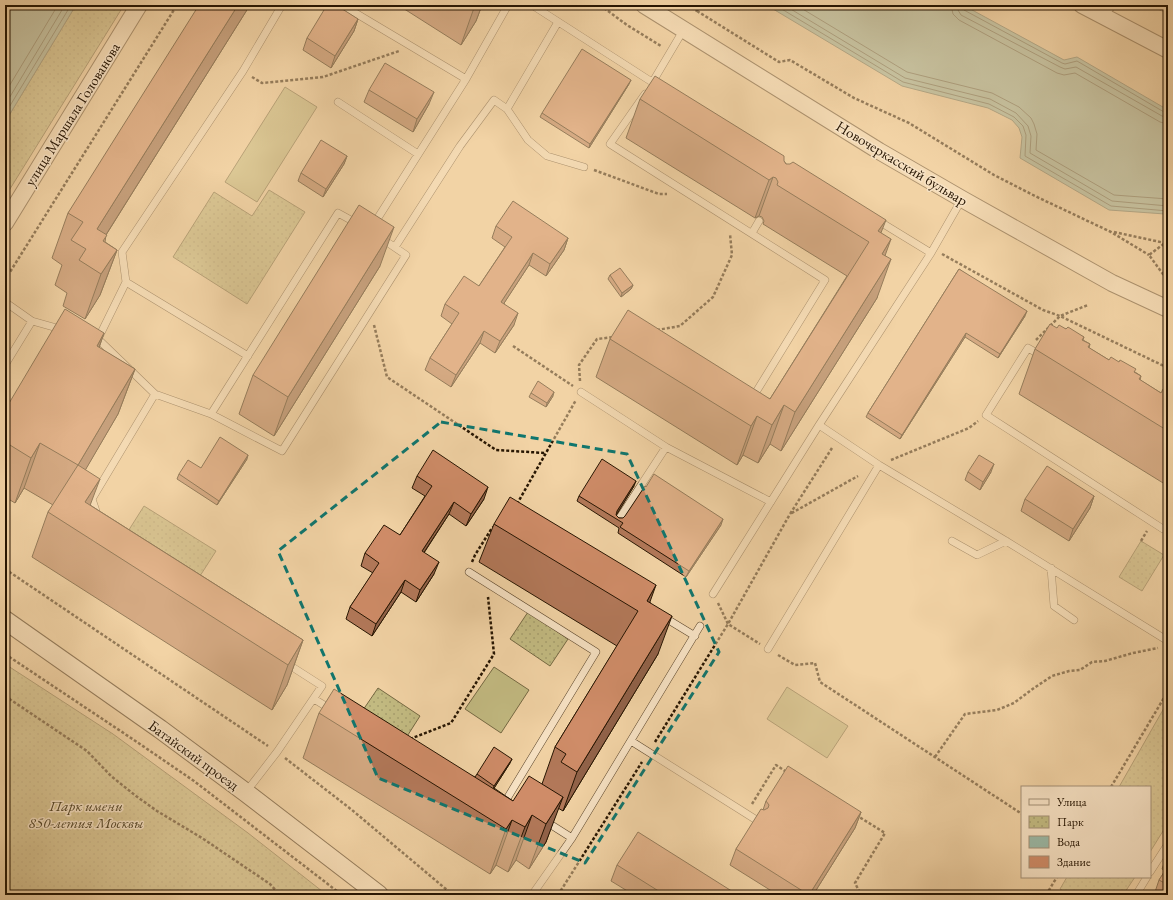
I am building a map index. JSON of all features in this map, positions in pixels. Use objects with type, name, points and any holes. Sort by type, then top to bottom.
[{"type":"main road","name":"Батайский проезд","points":[[5,620],[160,729],[379,895]]},
{"type":"street","name":"улица Маршала Голованова","points":[[5,223],[139,5]]},
{"type":"street","name":"Новочеркасский бульвар","points":[[644,5],[879,151],[1112,283],[1168,309]]},
{"type":"street","points":[[1082,5],[1108,10],[1168,50]]},
{"type":"lane","points":[[98,339],[126,282],[122,252],[243,71],[282,5]]},
{"type":"lane","points":[[342,5],[466,79]]},
{"type":"lane","points":[[370,231],[466,79],[508,5]]},
{"type":"lane","points":[[532,5],[659,86]]},
{"type":"lane","points":[[1158,5],[1168,10]]},
{"type":"lane","points":[[507,109],[558,22]]},
{"type":"lane","points":[[684,29],[652,82],[610,144],[825,280],[748,406]]},
{"type":"lane","points":[[395,247],[460,146],[494,100],[507,109],[528,140],[547,156],[584,167]]},
{"type":"lane","points":[[338,102],[418,154]]},
{"type":"lane","points":[[713,594],[819,425],[932,251],[962,199]]},
{"type":"lane","points":[[83,335],[98,339],[155,394],[211,414],[282,451],[406,256],[395,247],[338,212],[211,414]]},
{"type":"lane","points":[[872,217],[932,251]]},
{"type":"lane","points":[[752,233],[759,221]]},
{"type":"lane","points":[[126,282],[248,356]]},
{"type":"lane","points":[[5,302],[32,321],[68,331]]},
{"type":"lane","points":[[5,365],[32,321]]},
{"type":"lane","points":[[1048,360],[1028,348],[986,415],[1163,529]]},
{"type":"lane","points":[[581,392],[666,447],[771,502]]},
{"type":"lane","points":[[100,522],[92,499],[155,394]]},
{"type":"lane","points":[[819,425],[879,465],[1006,540],[1168,642]]},
{"type":"lane","points":[[619,519],[666,447]]},
{"type":"lane","points":[[768,649],[879,465]]},
{"type":"lane","points":[[952,541],[977,555],[1006,540]]},
{"type":"lane","points":[[1051,568],[1054,606],[1074,620]]},
{"type":"lane","points":[[469,572],[596,652],[509,800]]},
{"type":"lane","points":[[654,611],[695,636]]},
{"type":"lane","points":[[532,895],[572,838],[632,741],[700,626]]},
{"type":"lane","points":[[245,792],[277,752],[322,686],[282,661]]},
{"type":"lane","points":[[314,699],[339,715]]},
{"type":"lane","points":[[632,741],[758,821]]},
{"type":"lane","points":[[540,817],[572,838]]},
{"type":"lane","points":[[1151,870],[1168,844]]},
{"type":"lane","points":[[1136,895],[1146,878]]},
{"type":"path","points":[[5,280],[177,5]]},
{"type":"path","points":[[600,5],[627,25],[671,52]]},
{"type":"path","points":[[687,5],[779,62],[790,60],[854,98],[909,123],[994,175],[1111,232],[1149,255],[1168,281]]},
{"type":"path","points":[[697,11],[700,5]]},
{"type":"path","points":[[243,71],[262,83],[323,77],[411,47]]},
{"type":"path","points":[[584,167],[659,194],[692,196]]},
{"type":"path","points":[[651,331],[680,326],[713,297],[732,255],[728,218]]},
{"type":"path","points":[[1111,232],[1165,242]]},
{"type":"path","points":[[1149,255],[1165,242],[1168,235]]},
{"type":"path","points":[[932,251],[1043,310],[1060,316],[1168,368]]},
{"type":"path","points":[[1028,348],[1060,316],[1088,305]]},
{"type":"path","points":[[371,312],[388,377],[496,450],[545,453]]},
{"type":"path","points":[[515,506],[581,392],[579,365],[596,339],[615,337]]},
{"type":"path","points":[[513,346],[581,392]]},
{"type":"path","points":[[790,514],[879,465],[969,428],[986,415]]},
{"type":"path","points":[[728,624],[790,514],[838,438]]},
{"type":"path","points":[[469,572],[475,555],[492,528],[497,525]]},
{"type":"path","points":[[5,569],[277,752],[352,810],[453,895]]},
{"type":"path","points":[[404,742],[451,723],[494,654],[486,583]]},
{"type":"path","points":[[713,594],[728,624],[795,665],[815,663],[820,682],[1021,813]]},
{"type":"path","points":[[935,757],[965,714],[997,710],[1014,703],[1052,676],[1069,671],[1080,670],[1092,662],[1105,661],[1133,653],[1161,648]]},
{"type":"path","points":[[5,654],[194,781],[342,895]]},
{"type":"path","points":[[1112,786],[1168,691]]},
{"type":"path","points":[[5,696],[88,751],[111,776],[136,796],[270,884],[280,895]]},
{"type":"path","points":[[746,813],[776,765],[789,773]]},
{"type":"path","points":[[853,813],[885,833],[855,883],[861,895]]},
{"type":"path","points":[[1046,895],[1056,878]]},
{"type":"highlighted area","points":[[441,422],[627,454],[719,652],[585,863],[378,778],[278,551]]},
{"type":"green space","points":[[76,5],[124,5],[5,197],[5,122]]},
{"type":"green space","points":[[285,87],[317,107],[257,202],[225,182]]},
{"type":"green space","points":[[269,190],[305,212],[247,304],[173,257],[214,192],[252,216]]},
{"type":"green space","points":[[144,506],[216,551],[191,590],[120,544]]},
{"type":"green space","points":[[1141,541],[1164,555],[1142,591],[1119,577]]},
{"type":"green space","points":[[528,612],[568,639],[550,666],[510,639]]},
{"type":"green space","name":"Парк имени 850-летия Москвы","points":[[5,664],[113,734],[248,833],[327,895],[5,895]]},
{"type":"green space","points":[[494,667],[529,690],[501,733],[465,709]]},
{"type":"green space","points":[[787,687],[848,726],[827,758],[767,719]]},
{"type":"green space","points":[[378,688],[420,716],[406,738],[363,710]]},
{"type":"green space","points":[[1168,701],[1168,823],[1151,850],[1151,786],[1120,786]]},
{"type":"green space","points":[[1066,878],[1134,878],[1123,895],[1070,895],[1060,889]]},
{"type":"water","points":[[5,5],[76,5],[5,122]]},
{"type":"water","points":[[742,5],[963,5],[1064,60],[1077,57],[1168,110],[1168,215],[1109,210],[1020,158],[1022,137],[1019,128],[1012,120],[988,108],[902,86],[768,6]]},
{"type":"building","points":[[199,5],[238,5],[97,229],[107,235],[103,241],[117,250],[101,274],[79,260],[86,249],[71,240],[83,222],[68,213]]},
{"type":"building","points":[[327,5],[336,5],[358,19],[335,56],[307,38]]},
{"type":"building","points":[[582,49],[631,80],[590,144],[542,113]]},
{"type":"building","points":[[385,63],[434,92],[417,119],[369,90]]},
{"type":"building","points":[[655,76],[784,156],[784,161],[786,164],[793,162],[886,220],[878,231],[891,239],[882,254],[891,259],[795,412],[784,405],[772,425],[757,416],[751,426],[610,339],[628,310],[770,399],[869,242],[777,185],[778,182],[776,178],[773,177],[769,180],[640,99]]},
{"type":"building","points":[[321,140],[347,156],[326,189],[301,173]]},
{"type":"building","points":[[513,201],[568,238],[550,264],[533,253],[501,302],[518,313],[500,341],[484,331],[456,375],[430,358],[459,313],[445,304],[464,276],[479,286],[512,237],[496,226]]},
{"type":"building","points":[[359,205],[394,227],[288,397],[253,375]]},
{"type":"building","points":[[620,268],[633,285],[622,293],[610,275]]},
{"type":"building","points":[[959,269],[1027,311],[1000,354],[966,333],[902,435],[868,413]]},
{"type":"building","points":[[65,309],[104,333],[97,346],[135,369],[78,465],[40,443],[31,458],[5,442],[5,410]]},
{"type":"building","points":[[1050,324],[1057,328],[1059,325],[1066,329],[1068,327],[1084,337],[1082,340],[1090,344],[1088,347],[1109,360],[1111,357],[1119,362],[1120,360],[1136,369],[1134,372],[1141,376],[1139,379],[1161,393],[1163,389],[1168,392],[1168,431],[1035,349]]},
{"type":"building","points":[[538,381],[554,392],[547,403],[531,393]]},
{"type":"building","points":[[220,437],[248,455],[219,501],[179,474],[188,460],[201,468]]},
{"type":"building","points":[[433,450],[488,487],[471,514],[454,502],[422,551],[439,562],[420,590],[405,580],[376,624],[350,607],[379,563],[365,553],[384,525],[400,535],[432,486],[417,476]]},
{"type":"building","points":[[979,455],[994,464],[983,482],[968,472]]},
{"type":"building","points":[[602,459],[636,481],[617,511],[616,515],[619,518],[623,518],[625,516],[654,474],[723,519],[689,571],[620,527],[623,523],[579,496]]},
{"type":"building","points":[[78,465],[100,479],[85,502],[303,640],[288,665],[48,512]]},
{"type":"building","points":[[1047,466],[1094,496],[1073,529],[1025,499]]},
{"type":"building","points":[[510,497],[656,585],[647,601],[672,616],[577,772],[561,762],[566,754],[555,747],[638,611],[494,524]]},
{"type":"building","points":[[334,689],[513,801],[529,776],[563,797],[546,824],[532,815],[525,827],[512,820],[506,829],[319,713]]},
{"type":"building","points":[[494,747],[512,759],[494,786],[477,774]]},
{"type":"building","points":[[788,766],[861,812],[809,895],[736,849],[761,809],[764,810],[768,808],[769,805],[766,801]]},
{"type":"building","points":[[638,832],[738,895],[665,895],[617,865]]},
{"type":"building","points":[[1168,866],[1168,885],[1159,880]]}]
